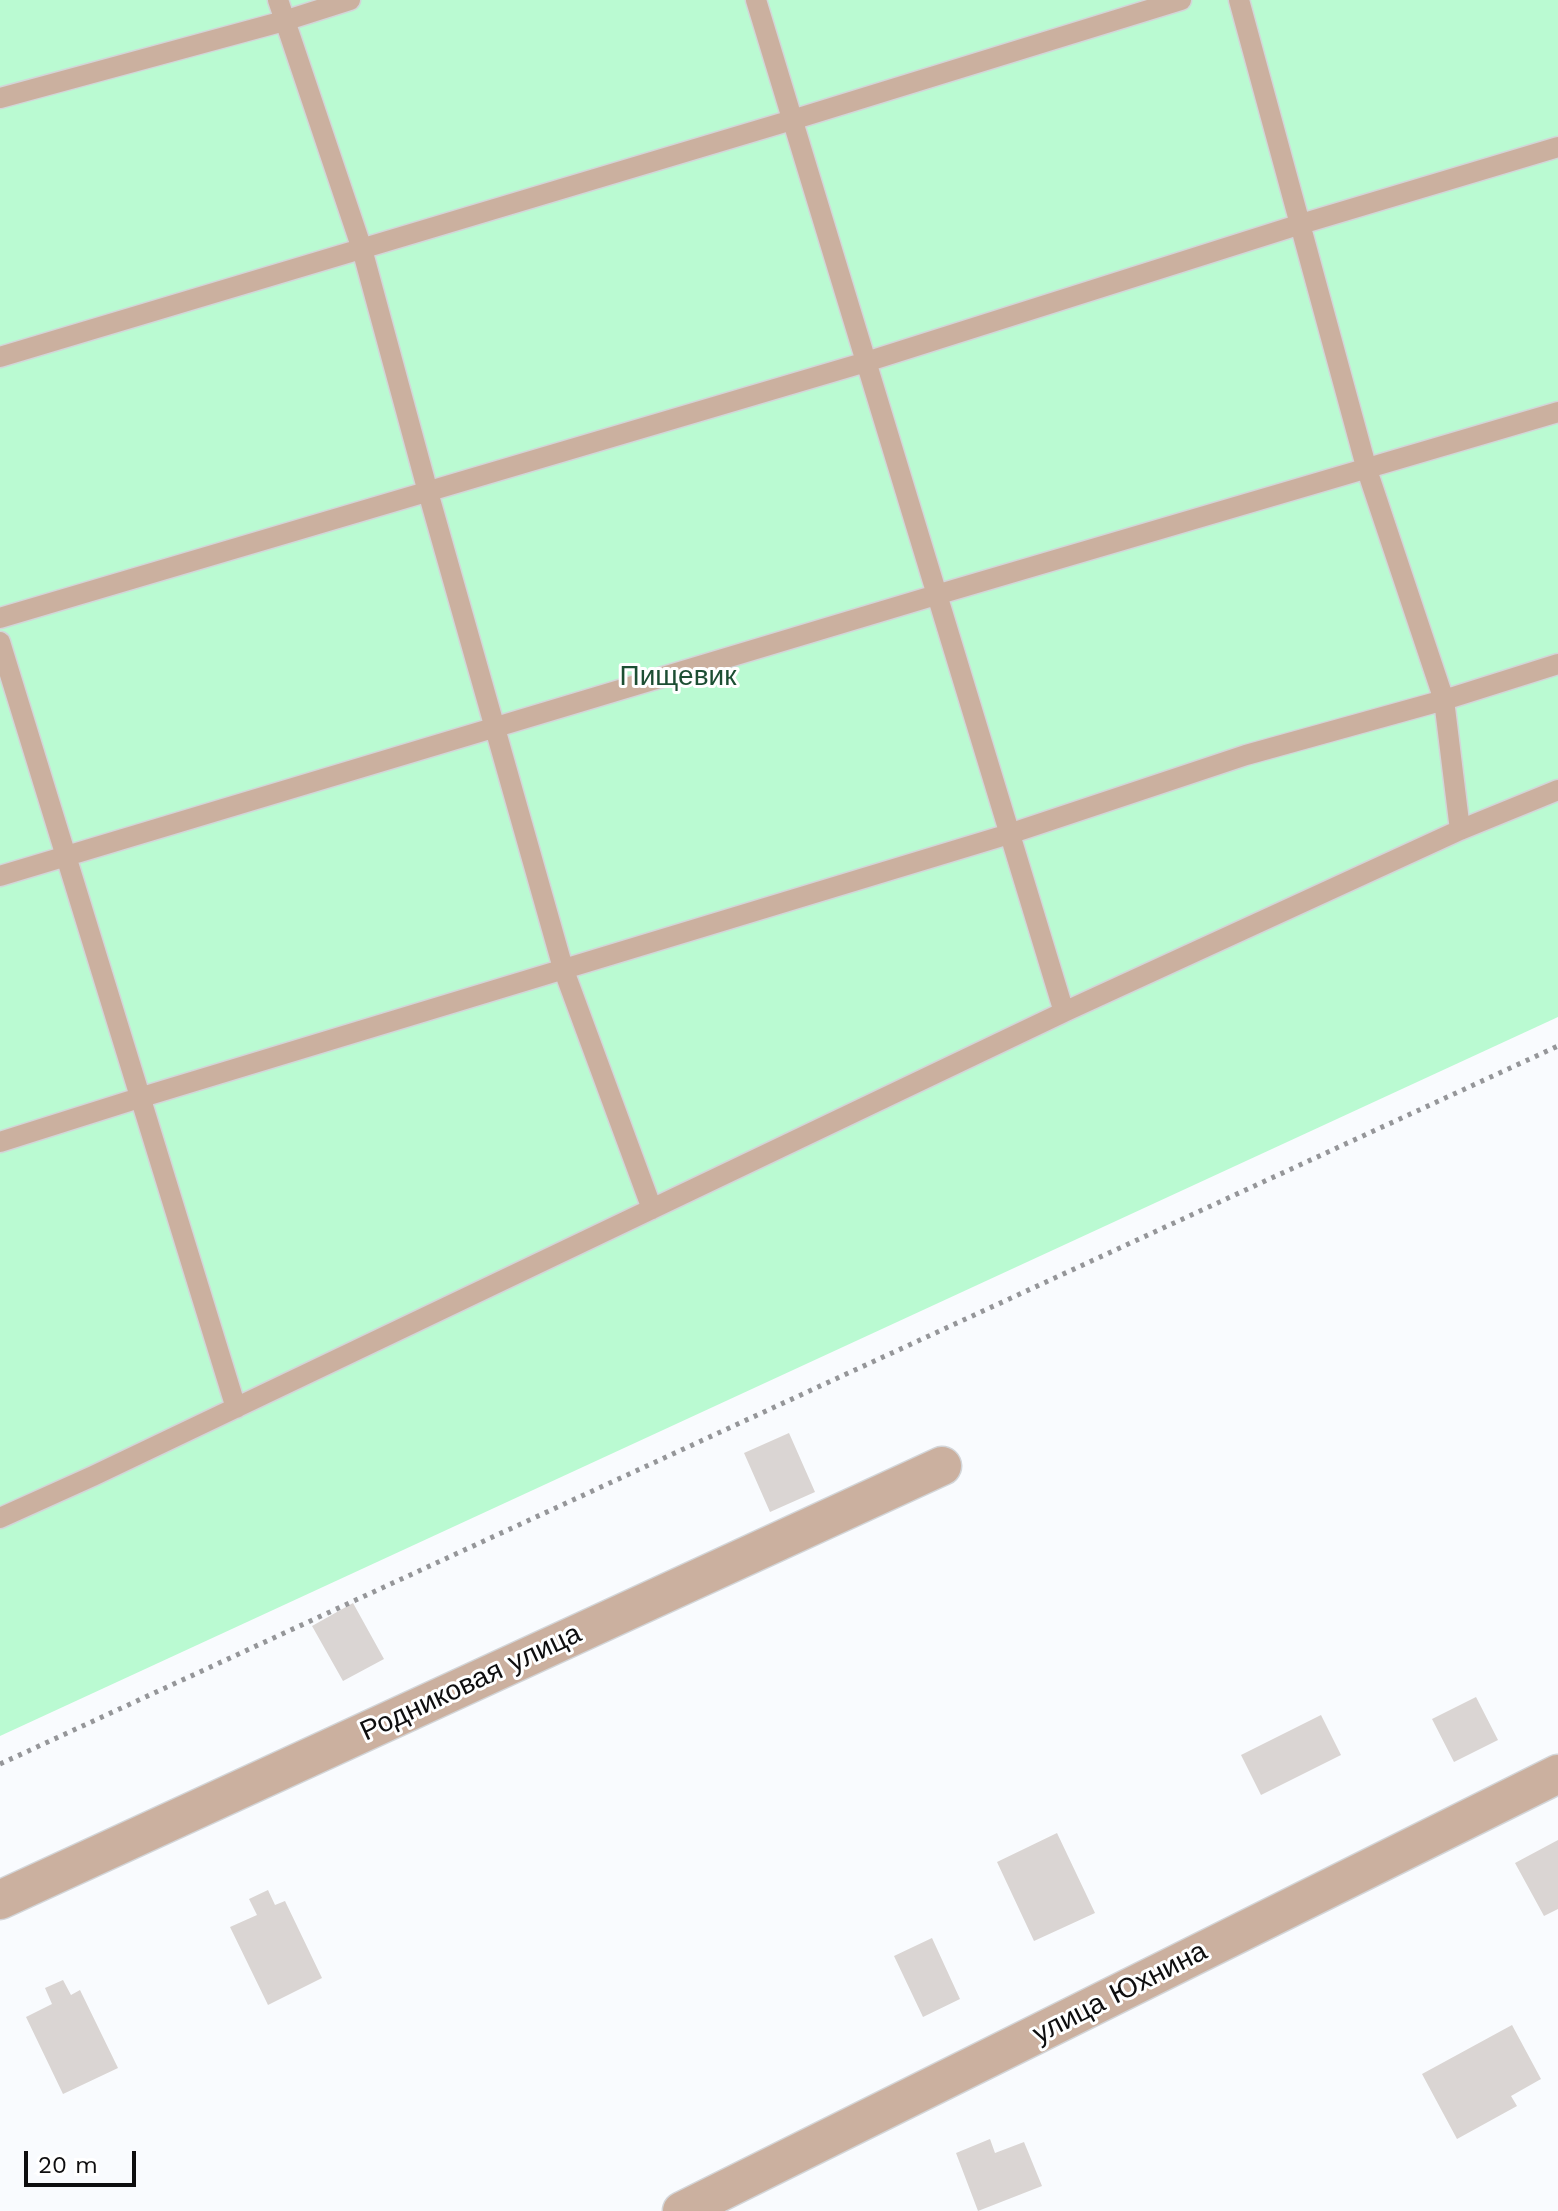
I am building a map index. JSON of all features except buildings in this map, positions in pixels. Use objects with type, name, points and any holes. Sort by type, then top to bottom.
[{"type":"street","name":"Родниковая улица","points":[[0,1900],[942,1466]]},
{"type":"street","name":"улица Юхнина","points":[[682,2211],[1558,1774]]},
{"type":"lane","points":[[278,0],[362,249],[563,968],[652,1209]]},
{"type":"lane","points":[[0,98],[284,21],[350,0]]},
{"type":"lane","points":[[756,0],[1064,1012]]},
{"type":"lane","points":[[0,357],[1181,0]]},
{"type":"lane","points":[[1239,0],[1367,470],[1444,700],[1460,830]]},
{"type":"lane","points":[[0,618],[866,362],[1301,224],[1558,147]]},
{"type":"lane","points":[[0,876],[1558,412]]},
{"type":"lane","points":[[0,642],[236,1408]]},
{"type":"lane","points":[[0,1142],[1009,834],[1246,755],[1444,700],[1558,664]]},
{"type":"lane","points":[[0,1518],[1064,1012],[1460,830],[1558,790]]},
{"type":"path","points":[[0,1764],[1558,1046]]},
{"type":"green space","name":"Пищевик","points":[[0,0],[1558,0],[1558,1017],[0,1736]]}]
